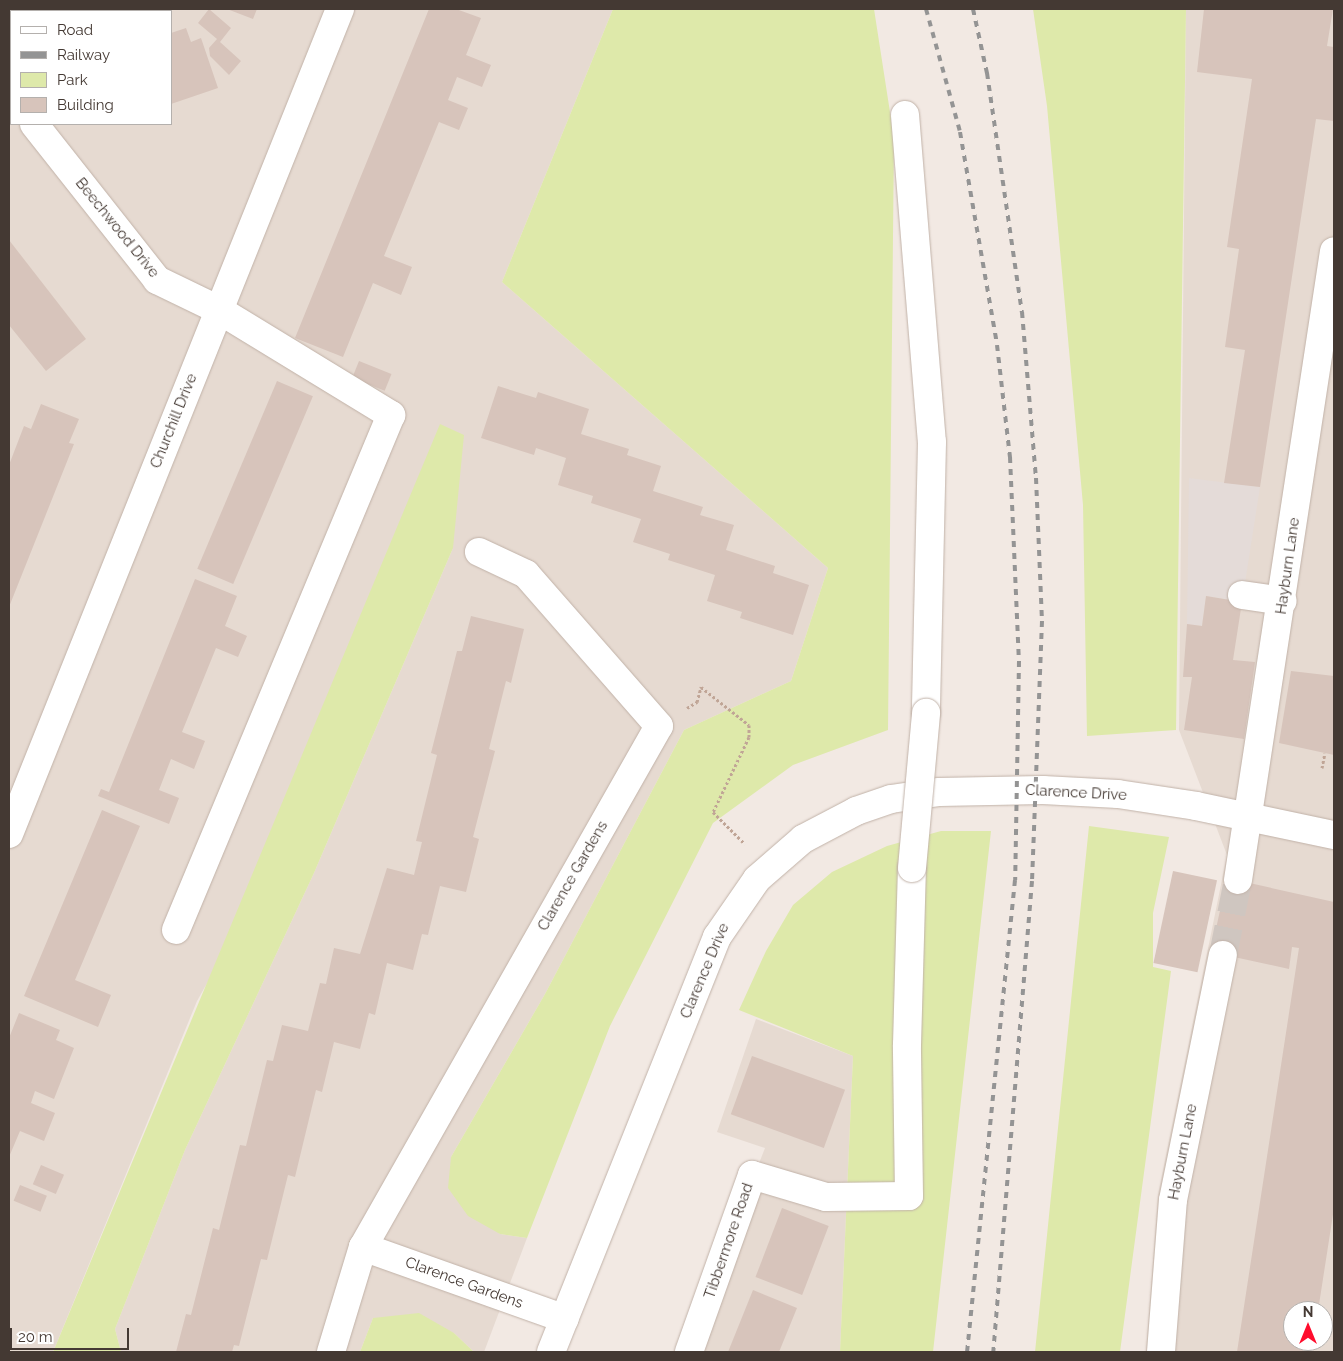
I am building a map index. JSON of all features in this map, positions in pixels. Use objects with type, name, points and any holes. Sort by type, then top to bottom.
[{"type":"street","name":"Churchill Drive","points":[[9,834],[340,9]]},
{"type":"street","name":"Tibbermore Road","points":[[689,1352],[752,1175],[826,1197],[909,1196],[907,1045],[912,868],[926,713],[932,442],[905,115]]},
{"type":"street","name":"Beechwood Drive","points":[[35,125],[157,280],[219,310],[391,415],[176,930]]},
{"type":"street","name":"Hayburn Lane","points":[[1238,880],[1251,818],[1334,251]]},
{"type":"street","points":[[480,552],[526,574],[659,726]]},
{"type":"street","points":[[1242,595],[1283,600]]},
{"type":"street","name":"Clarence Gardens","points":[[331,1352],[364,1247],[659,726]]},
{"type":"street","name":"Clarence Drive","points":[[551,1352],[717,936],[731,913],[768,868],[803,839],[856,811],[891,799],[939,792],[1043,790],[1118,794],[1334,835]]},
{"type":"street","name":"Hayburn Lane","points":[[1161,1352],[1173,1200],[1223,955]]},
{"type":"street","name":"Clarence Gardens","points":[[364,1247],[565,1319]]},
{"type":"path","points":[[659,726],[697,702],[701,687],[749,725],[749,738],[713,812],[768,868]]},
{"type":"path","points":[[1322,768],[1325,753]]},
{"type":"shaded area","points":[[9,9],[613,9],[502,282],[828,568],[791,681],[684,730],[545,994],[451,1157],[500,1234],[527,1238],[484,1352],[474,1352],[454,1333],[373,1318],[360,1352],[121,1352],[115,1329],[185,1150],[314,873],[453,548],[197,1001],[53,1352],[9,1352]]},
{"type":"shaded area","points":[[1186,9],[1334,9],[1334,1352],[1146,1352],[1158,1195],[1227,855],[1179,730]]},
{"type":"shaded area","points":[[1189,478],[1260,487],[1242,602],[1206,596],[1202,626],[1187,624]]},
{"type":"shaded area","points":[[756,1019],[853,1056],[840,1352],[686,1352],[765,1148],[717,1132]]},
{"type":"green space","points":[[613,9],[874,9],[894,138],[888,730],[793,765],[713,823],[610,1026],[527,1238],[500,1234],[468,1216],[448,1188],[451,1157],[545,994],[684,730],[791,681],[828,568],[502,282]]},
{"type":"green space","points":[[1033,9],[1186,9],[1176,730],[1087,736],[1083,505],[1047,106]]},
{"type":"green space","points":[[440,424],[464,435],[453,548],[314,873],[185,1150],[115,1329],[121,1352],[53,1352]]},
{"type":"green space","points":[[1089,826],[1169,837],[1153,913],[1153,967],[1171,971],[1120,1352],[1035,1352]]},
{"type":"green space","points":[[941,831],[991,831],[933,1352],[840,1352],[853,1056],[739,1010],[766,951],[793,905],[832,872],[887,846]]},
{"type":"green space","points":[[419,1313],[454,1333],[474,1352],[360,1352],[373,1318]]},
{"type":"building","points":[[55,9],[109,9],[107,10]]},
{"type":"building","points":[[209,9],[231,28],[220,42],[241,61],[229,75],[210,56],[209,48],[217,39],[198,23]]},
{"type":"building","points":[[227,9],[257,9],[253,19]]},
{"type":"building","points":[[429,9],[456,9],[481,18],[466,55],[491,65],[482,87],[457,77],[448,100],[468,108],[459,130],[439,122],[384,256],[412,267],[401,295],[373,283],[343,357],[295,338]]},
{"type":"building","points":[[1204,9],[1333,9],[1327,46],[1334,47],[1334,121],[1316,119],[1260,487],[1224,483],[1245,350],[1225,347],[1239,249],[1227,247],[1252,79],[1197,72]]},
{"type":"building","points":[[186,28],[191,42],[201,38],[218,88],[172,104],[172,33]]},
{"type":"building","points":[[9,240],[86,339],[46,371],[9,325]]},
{"type":"building","points":[[359,361],[391,374],[385,391],[352,378]]},
{"type":"building","points":[[277,381],[313,396],[233,584],[197,569]]},
{"type":"building","points":[[498,386],[536,398],[538,392],[589,409],[581,434],[629,449],[627,455],[661,466],[653,491],[703,507],[700,515],[734,525],[726,550],[775,566],[773,573],[809,585],[793,635],[740,618],[742,612],[707,601],[715,575],[668,560],[670,554],[633,542],[641,519],[591,503],[593,496],[558,485],[566,458],[536,448],[534,455],[481,438]]},
{"type":"building","points":[[41,404],[79,419],[69,443],[74,444],[9,607],[9,465],[24,426],[31,429]]},
{"type":"building","points":[[195,579],[237,596],[225,626],[247,636],[238,657],[216,648],[182,732],[205,741],[194,769],[171,759],[159,790],[179,798],[169,824],[98,796],[101,789],[109,792]]},
{"type":"building","points":[[1206,596],[1242,602],[1233,660],[1255,662],[1244,739],[1184,730],[1192,677],[1183,677],[1187,624],[1202,626]]},
{"type":"building","points":[[471,616],[524,629],[511,683],[506,681],[489,749],[495,751],[473,837],[479,839],[466,892],[440,886],[428,935],[422,934],[413,970],[387,963],[375,1015],[369,1013],[360,1049],[334,1042],[322,1092],[316,1090],[295,1177],[288,1175],[267,1260],[261,1259],[239,1346],[234,1345],[232,1352],[176,1352],[186,1314],[191,1315],[213,1228],[219,1230],[240,1145],[246,1146],[267,1060],[273,1061],[282,1025],[308,1031],[320,983],[326,984],[334,948],[360,954],[387,868],[414,875],[422,842],[416,841],[437,755],[431,753],[457,651],[462,651]]},
{"type":"building","points":[[1291,671],[1334,676],[1334,755],[1279,743]]},
{"type":"building","points":[[102,810],[140,826],[75,980],[111,995],[98,1027],[24,996]]},
{"type":"building","points":[[1173,871],[1217,880],[1197,972],[1153,963]]},
{"type":"building","points":[[1227,878],[1334,902],[1334,1208],[1320,1301],[1283,1301],[1283,1351],[1311,1352],[1237,1352],[1299,948],[1292,947],[1289,969],[1211,952]]},
{"type":"building","points":[[19,1013],[60,1030],[56,1040],[74,1048],[54,1099],[35,1091],[31,1103],[55,1113],[44,1141],[20,1131],[9,1157],[9,1038]]},
{"type":"building","points":[[752,1056],[845,1090],[824,1148],[731,1114]]},
{"type":"building","points":[[41,1165],[64,1175],[56,1194],[33,1184]]},
{"type":"building","points":[[20,1185],[47,1196],[41,1212],[14,1201]]},
{"type":"building","points":[[782,1208],[829,1226],[802,1295],[755,1277]]},
{"type":"building","points":[[753,1290],[797,1308],[779,1352],[728,1352]]},
{"type":"tunnel","points":[[1223,955],[1238,880]]},
{"type":"railway","points":[[926,9],[960,132],[997,345],[1010,457],[1019,661],[1015,880],[967,1352]]},
{"type":"railway","points":[[973,9],[987,73],[1022,312],[1036,478],[1042,621],[1032,881],[993,1352]]}]
